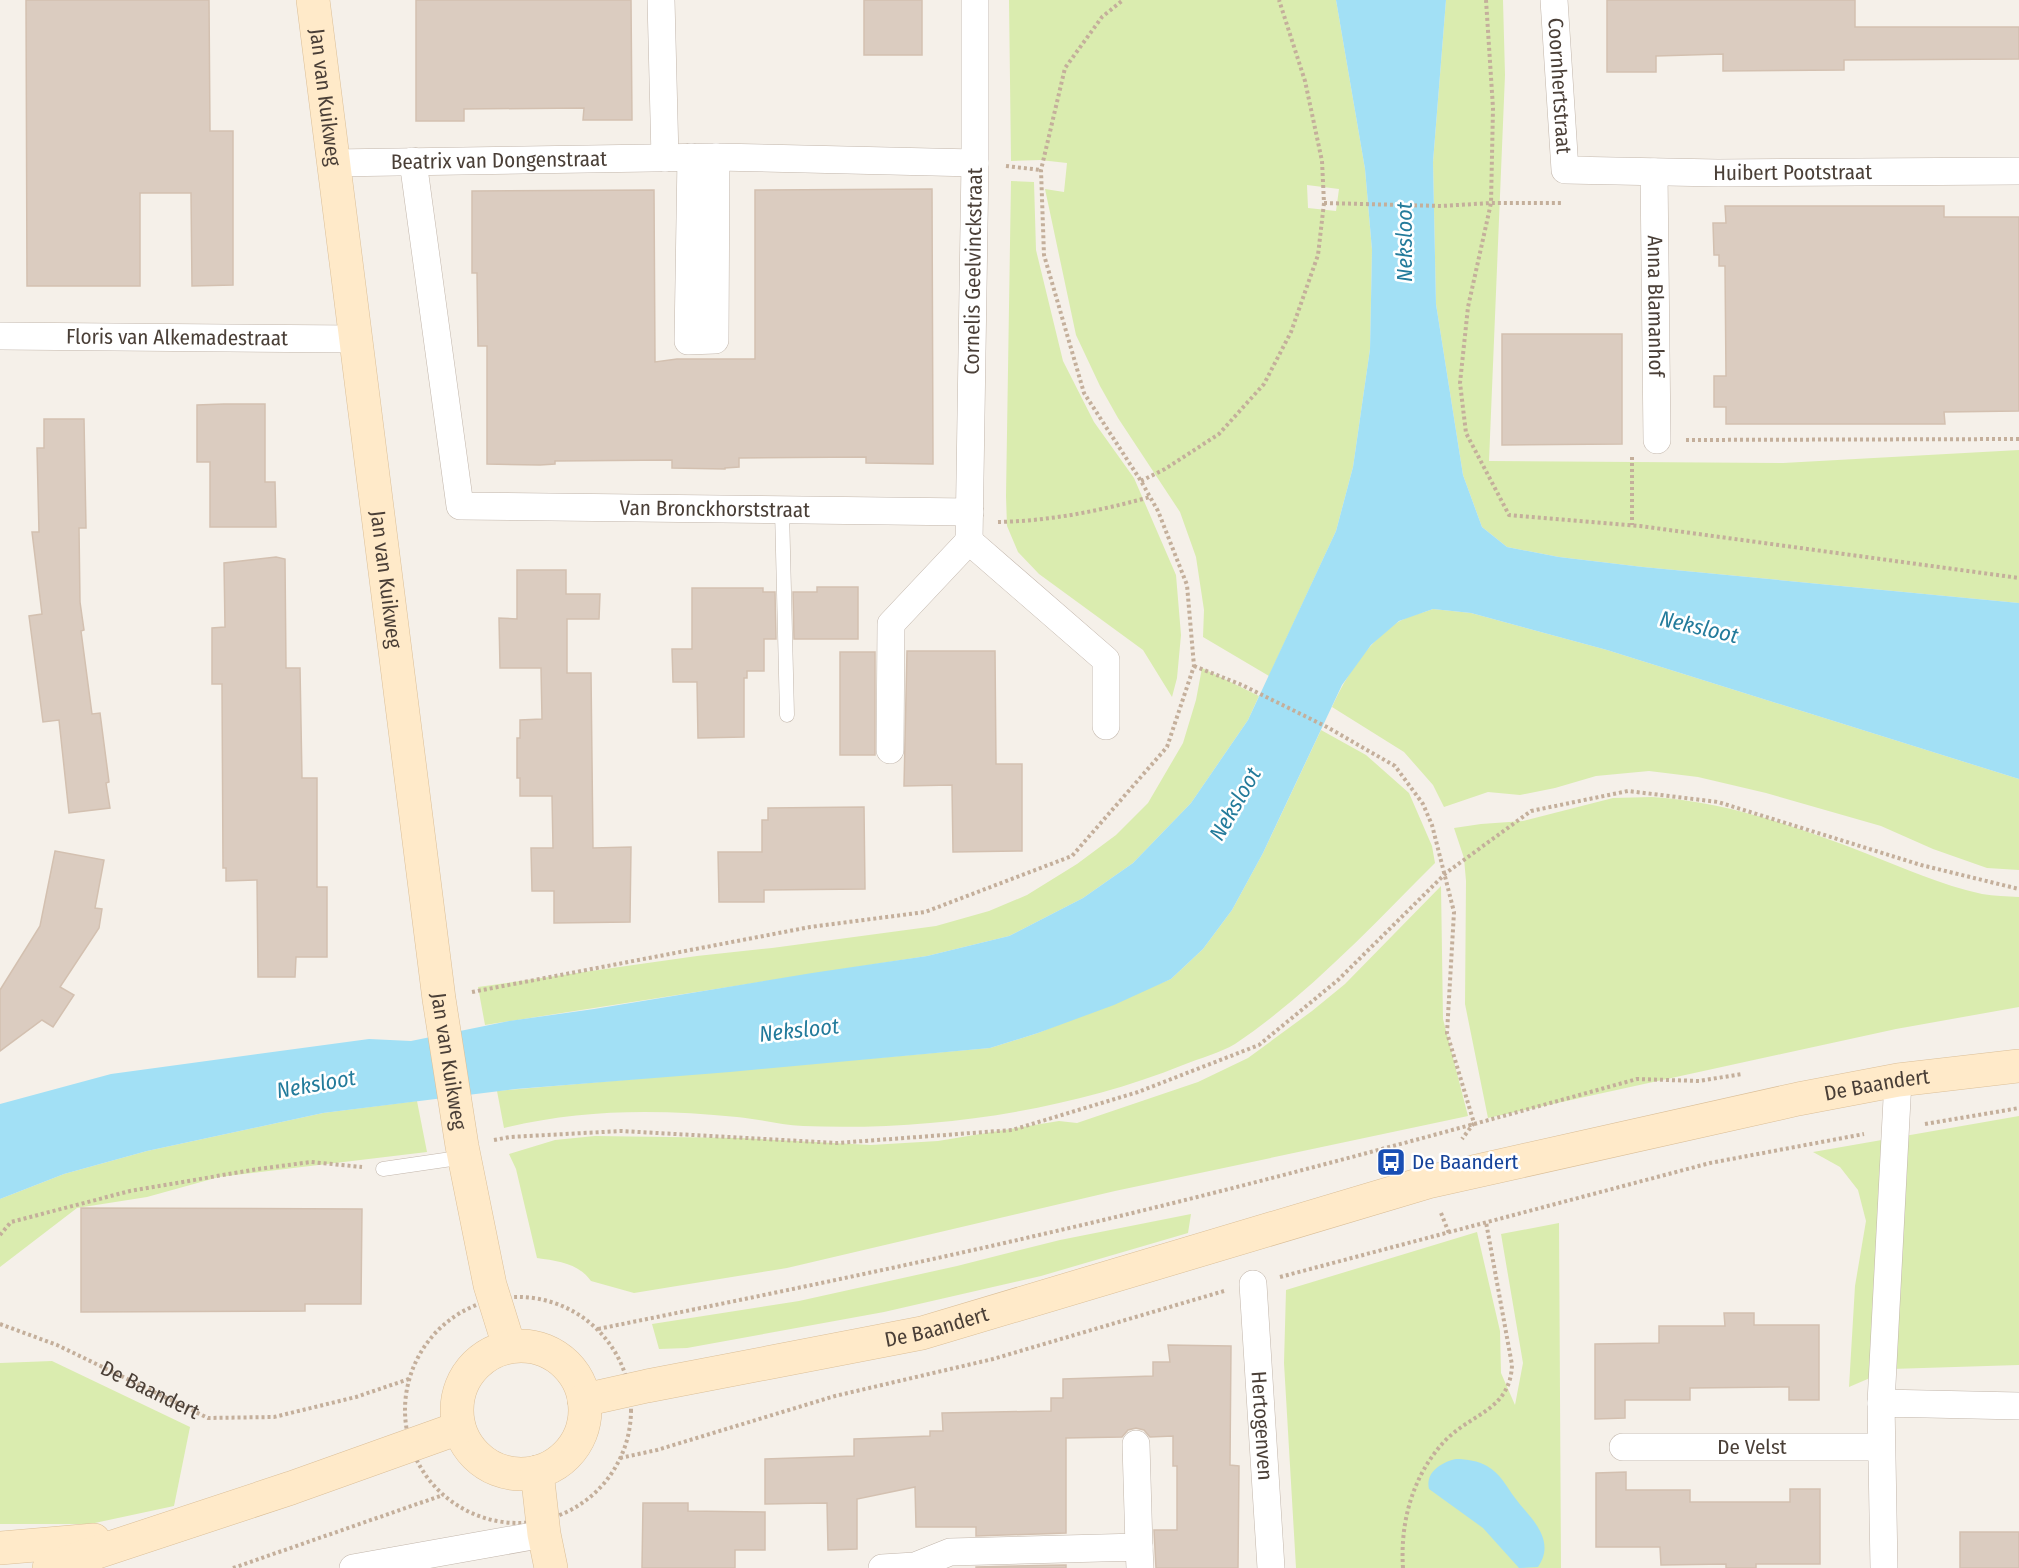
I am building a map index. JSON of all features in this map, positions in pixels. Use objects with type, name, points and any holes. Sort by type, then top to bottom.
[{"type":"main road","name":"Jan van Kuikweg","points":[[313,0],[440,1009],[490,1285],[509,1347]]},
{"type":"main road","name":"De Baandert","points":[[584,1400],[922,1333],[1428,1182],[1798,1099],[1898,1080],[2019,1066]]},
{"type":"main road","points":[[529,1346],[549,1352],[566,1364],[578,1380],[584,1400],[584,1424],[574,1445],[558,1462],[537,1472],[517,1474],[498,1470],[480,1460],[467,1446],[459,1428],[456,1407],[461,1386],[472,1368],[489,1354],[509,1347],[529,1346]]},
{"type":"main road","points":[[49,1568],[291,1488],[459,1428]]},
{"type":"main road","points":[[537,1472],[544,1534],[551,1568]]},
{"type":"main road","points":[[0,1548],[149,1535]]},
{"type":"street","points":[[661,0],[691,157],[716,340],[688,341],[691,157]]},
{"type":"street","name":"Cornelis Geelvinckstraat","points":[[970,525],[975,0]]},
{"type":"street","name":"Coornhertstraat","points":[[1554,0],[1565,170]]},
{"type":"street","name":"Beatrix van Dongenstraat","points":[[334,163],[691,157],[975,163]]},
{"type":"street","name":"Van Bronckhorststraat","points":[[413,161],[460,506],[782,510],[970,525]]},
{"type":"street","name":"Huibert Pootstraat","points":[[1565,170],[1917,173],[2019,171]]},
{"type":"street","name":"Anna Blamanhof","points":[[1654,172],[1657,440]]},
{"type":"street","name":"Floris van Alkemadestraat","points":[[0,336],[355,339]]},
{"type":"street","points":[[890,750],[891,624],[970,525],[1106,660],[1106,726]]},
{"type":"street","points":[[1884,1568],[1881,1403],[1898,1080]]},
{"type":"street","name":"Hertogenven","points":[[1253,1284],[1271,1568]]},
{"type":"street","points":[[1881,1403],[2019,1406]]},
{"type":"street","points":[[882,1568],[915,1566],[950,1560],[1139,1557],[1136,1444]]},
{"type":"street","name":"De Velst","points":[[1623,1447],[1881,1447]]},
{"type":"street","points":[[353,1568],[544,1534]]},
{"type":"lane","points":[[782,510],[787,715]]},
{"type":"lane","name":"Jan van Kuikweg","points":[[383,1170],[462,1140]]},
{"type":"path","points":[[440,1009],[810,927],[925,912],[1072,856],[1167,747],[1194,666],[1187,585],[1158,510],[1084,393],[1044,255],[1041,170],[1065,68],[1102,17],[1123,0]]},
{"type":"path","points":[[1141,481],[1165,469],[1219,434],[1264,384],[1291,332],[1318,255],[1324,203],[1322,161],[1305,81],[1279,0]]},
{"type":"path","points":[[1486,0],[1494,108],[1491,203],[1468,307],[1460,383],[1466,433],[1509,515],[1632,525],[2019,578]]},
{"type":"path","points":[[1324,203],[1441,206],[1561,203],[1565,170]]},
{"type":"path","points":[[1632,525],[1632,441],[2019,439]]},
{"type":"path","points":[[970,525],[1033,521],[1096,512],[1150,497]]},
{"type":"path","points":[[1194,666],[1242,685],[1327,726],[1395,766],[1412,786],[1432,825],[1446,873],[1454,912],[1447,1033],[1474,1123]]},
{"type":"path","points":[[462,1140],[621,1131],[837,1143],[1012,1130],[1138,1092],[1259,1045],[1338,980],[1446,873],[1531,811],[1628,791],[1718,802],[1921,865],[2019,889]]},
{"type":"path","points":[[598,1329],[1041,1235],[1227,1189],[1637,1079],[1699,1082],[1744,1074]]},
{"type":"path","name":"De Baandert","points":[[620,1458],[657,1450],[835,1396],[993,1359],[1172,1305],[1710,1163],[2019,1108]]},
{"type":"path","points":[[1461,1140],[1474,1123]]},
{"type":"path","points":[[0,1235],[11,1222],[130,1191],[246,1171],[311,1162],[383,1170]]},
{"type":"path","points":[[1428,1182],[1449,1233]]},
{"type":"path","points":[[1403,1568],[1403,1529],[1407,1507],[1415,1485],[1427,1463],[1443,1443],[1462,1426],[1502,1398],[1512,1377],[1512,1365],[1486,1222]]},
{"type":"path","name":"De Baandert","points":[[0,1324],[57,1345],[208,1418],[274,1417],[356,1398],[409,1379]]},
{"type":"path","points":[[233,1568],[443,1495]]},
{"type":"green space","points":[[1009,0],[1336,0],[1365,169],[1372,250],[1370,349],[1353,467],[1336,531],[1269,676],[1203,637],[1204,610],[1196,557],[1180,512],[1118,418],[1076,335],[1045,189],[1064,192],[1067,163],[1040,160],[1011,161]],"holes":[[[1307,185],[1339,189],[1336,211],[1308,208]]]},
{"type":"green space","points":[[1446,0],[1503,0],[1505,75],[1489,461],[1783,463],[2019,450],[2019,603],[1559,557],[1507,547],[1482,527],[1463,475],[1436,304],[1433,162]]},
{"type":"green space","points":[[1011,181],[1034,182],[1036,250],[1063,361],[1094,422],[1134,478],[1176,575],[1181,635],[1177,678],[1172,697],[1143,650],[1039,574],[1018,552],[1007,526]]},
{"type":"green space","points":[[1433,609],[1471,613],[1607,650],[2019,779],[2019,870],[1987,868],[1933,849],[1881,826],[1766,793],[1698,777],[1649,771],[1596,776],[1520,795],[1488,792],[1444,807],[1433,785],[1404,752],[1332,707],[1351,671],[1377,639],[1398,622]]},
{"type":"green space","points":[[1202,668],[1259,696],[1248,720],[1191,803],[1133,863],[1083,898],[1009,936],[927,956],[485,1025],[478,987],[697,956],[936,926],[989,911],[1027,895],[1077,864],[1116,835],[1148,803],[1183,743],[1196,700]]},
{"type":"green space","points":[[1321,730],[1366,755],[1409,793],[1432,846],[1435,863],[1314,982],[1262,1025],[1229,1047],[1138,1081],[1092,1095],[996,1115],[948,1121],[851,1127],[803,1126],[707,1114],[620,1112],[562,1117],[504,1128],[497,1091],[990,1048],[1038,1033],[1171,979],[1203,949],[1232,910],[1263,853]]},
{"type":"green space","points":[[1652,797],[1706,804],[1760,817],[1814,834],[1952,886],[1982,894],[2019,897],[2019,1007],[1896,1029],[1488,1118],[1465,1004],[1466,881],[1464,858],[1454,828],[1523,821],[1613,798]]},
{"type":"green space","points":[[1441,886],[1443,1019],[1468,1116],[1115,1191],[787,1268],[634,1293],[591,1281],[580,1270],[567,1264],[537,1258],[516,1169],[509,1154],[555,1140],[595,1136],[741,1138],[871,1145],[938,1141],[1059,1121],[1077,1123],[1198,1082],[1248,1058],[1345,984]]},
{"type":"green space","points":[[417,1101],[427,1152],[219,1177],[147,1197],[77,1208],[0,1267],[0,1199],[64,1174],[147,1151],[323,1113]]},
{"type":"green space","points":[[2019,1116],[2019,1365],[1891,1369],[1849,1387],[1855,1286],[1866,1221],[1858,1190],[1840,1167],[1813,1152]]},
{"type":"green space","points":[[1191,1214],[1188,1233],[1041,1276],[884,1312],[687,1348],[659,1349],[652,1324],[799,1301],[957,1266],[1060,1240]]},
{"type":"green space","points":[[1559,1223],[1561,1568],[1296,1568],[1284,1363],[1286,1290],[1477,1232],[1500,1331],[1501,1373],[1515,1405],[1523,1363],[1501,1234]]},
{"type":"green space","points":[[52,1361],[190,1427],[174,1506],[90,1524],[0,1524],[0,1363]]},
{"type":"water","name":"Neksloot","points":[[1336,0],[1446,0],[1433,162],[1436,304],[1463,475],[1482,527],[1507,547],[1559,557],[2019,603],[2019,779],[1607,650],[1471,613],[1433,609],[1399,621],[1371,645],[1342,685],[1263,853],[1232,910],[1203,949],[1171,979],[1114,1005],[990,1048],[516,1089],[323,1113],[147,1151],[64,1174],[0,1199],[0,1104],[111,1074],[369,1039],[411,1041],[509,1021],[927,956],[1009,936],[1083,898],[1133,863],[1191,803],[1248,720],[1336,531],[1353,467],[1370,349],[1372,250],[1365,169]]},
{"type":"water","points":[[1456,1459],[1484,1464],[1500,1476],[1534,1521],[1543,1538],[1545,1547],[1538,1567],[1519,1568],[1483,1528],[1429,1489],[1428,1483],[1432,1473],[1445,1463]]},
{"type":"building","points":[[26,0],[209,0],[210,131],[233,131],[233,285],[192,286],[191,193],[140,193],[140,286],[27,286]]},
{"type":"building","points":[[416,0],[631,0],[632,120],[583,120],[584,108],[464,109],[464,121],[416,121]]},
{"type":"building","points":[[864,0],[922,0],[922,55],[864,55]]},
{"type":"building","points":[[1607,0],[1855,0],[1855,27],[2019,27],[2019,59],[1844,60],[1844,70],[1723,71],[1723,54],[1656,56],[1656,72],[1607,72]]},
{"type":"building","points":[[932,189],[933,464],[866,463],[866,457],[739,458],[739,467],[725,469],[672,468],[672,460],[555,461],[555,464],[540,465],[487,464],[487,346],[478,346],[477,273],[472,273],[472,191],[654,190],[655,362],[677,359],[755,359],[755,190]]},
{"type":"building","points":[[1725,206],[1944,206],[1944,217],[2019,217],[2019,411],[1944,412],[1945,424],[1726,424],[1726,407],[1714,407],[1714,376],[1726,376],[1725,266],[1719,266],[1719,255],[1714,255],[1713,223],[1726,223]]},
{"type":"building","points":[[1502,334],[1622,334],[1622,444],[1502,445]]},
{"type":"building","points":[[265,404],[265,482],[275,482],[276,527],[210,527],[210,462],[197,462],[197,405]]},
{"type":"building","points":[[44,419],[84,419],[86,528],[79,528],[80,602],[84,630],[81,631],[92,714],[100,713],[109,782],[106,783],[110,808],[69,813],[59,720],[43,722],[29,616],[42,614],[32,532],[39,532],[37,448],[44,448]]},
{"type":"building","points":[[276,557],[285,559],[286,668],[300,668],[302,778],[317,778],[317,887],[327,887],[327,957],[296,957],[295,977],[258,977],[257,880],[226,881],[226,868],[223,868],[222,684],[212,684],[212,628],[225,627],[224,563]]},
{"type":"building","points":[[517,570],[566,570],[566,594],[600,594],[599,619],[567,619],[567,673],[591,673],[593,848],[631,847],[630,922],[554,923],[554,891],[532,891],[531,848],[553,848],[552,796],[520,796],[520,778],[517,778],[517,738],[520,738],[520,720],[542,719],[541,668],[500,668],[499,618],[517,619]]},
{"type":"building","points":[[817,587],[858,587],[858,639],[794,639],[793,592],[817,592]]},
{"type":"building","points":[[692,588],[763,588],[763,592],[775,592],[776,639],[764,639],[764,671],[747,671],[747,678],[744,678],[744,737],[698,738],[697,682],[673,682],[672,649],[692,649]]},
{"type":"building","points":[[907,651],[995,651],[996,764],[1022,764],[1022,851],[953,852],[952,785],[904,786]]},
{"type":"building","points":[[840,652],[875,652],[875,755],[840,755]]},
{"type":"building","points":[[864,807],[865,889],[764,890],[764,902],[719,902],[718,852],[762,852],[762,820],[768,820],[768,808]]},
{"type":"building","points":[[55,851],[104,860],[95,908],[102,909],[99,928],[60,987],[74,995],[53,1027],[42,1020],[0,1051],[0,990],[40,926]]},
{"type":"building","points":[[81,1208],[362,1209],[361,1304],[305,1304],[305,1311],[81,1312]]},
{"type":"building","points":[[1724,1313],[1754,1313],[1754,1325],[1819,1325],[1819,1400],[1789,1400],[1789,1387],[1690,1388],[1690,1400],[1625,1400],[1625,1418],[1595,1419],[1595,1344],[1659,1343],[1659,1326],[1725,1326]]},
{"type":"building","points":[[1168,1345],[1231,1346],[1230,1465],[1239,1466],[1238,1568],[1156,1568],[1154,1530],[1177,1530],[1177,1466],[1173,1466],[1173,1436],[1150,1437],[1144,1430],[1136,1428],[1128,1430],[1122,1437],[1066,1438],[1066,1533],[976,1536],[976,1527],[916,1527],[915,1487],[857,1499],[857,1549],[828,1550],[827,1503],[765,1504],[765,1459],[854,1456],[854,1439],[930,1436],[930,1431],[943,1431],[942,1413],[1051,1411],[1051,1398],[1063,1398],[1063,1379],[1153,1376],[1153,1362],[1170,1362]]},
{"type":"building","points":[[1626,1472],[1626,1490],[1690,1490],[1690,1502],[1790,1502],[1790,1489],[1820,1489],[1820,1564],[1756,1564],[1756,1568],[1726,1568],[1726,1564],[1661,1565],[1660,1547],[1596,1547],[1596,1473]]},
{"type":"building","points":[[643,1503],[688,1503],[688,1511],[765,1512],[765,1550],[735,1550],[735,1568],[642,1568]]},
{"type":"building","points":[[1960,1532],[2019,1532],[2019,1568],[1960,1568]]},
{"type":"building","points":[[1066,1565],[1066,1568],[976,1568],[976,1567]]},
{"type":"place","name":"De Baandert","points":[[1391,1162]]}]
